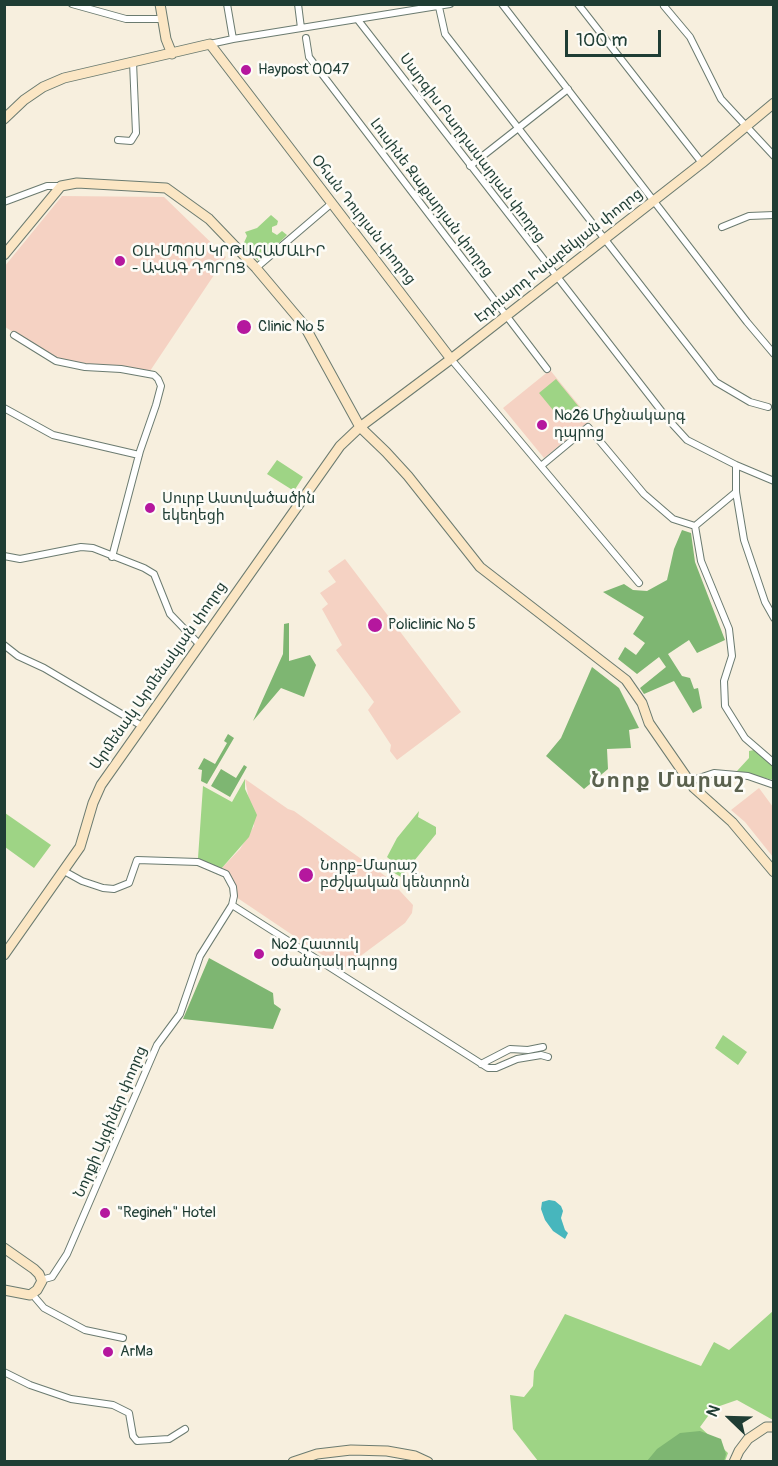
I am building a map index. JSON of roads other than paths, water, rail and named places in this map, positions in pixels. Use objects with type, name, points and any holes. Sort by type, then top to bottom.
[{"type":"main road","points":[[160,4],[166,39],[172,54]]},
{"type":"main road","points":[[4,119],[24,99],[64,78],[210,44]]},
{"type":"main road","name":"Օհան Դուրյան փողոց","points":[[210,44],[452,359]]},
{"type":"main road","name":"Էդուարդ Իսաբեկյան փողոց","points":[[360,428],[702,164],[774,103]]},
{"type":"main road","points":[[4,255],[61,186],[77,183],[166,188],[209,219],[256,268],[304,325],[360,428],[408,476],[480,567],[626,680],[642,703],[648,723],[690,781],[732,822],[774,872]]},
{"type":"main road","name":"Արմենակ Արմենակյան փողոց","points":[[4,955],[80,847],[93,802],[101,785],[336,451],[360,428]]},
{"type":"main road","points":[[4,1248],[36,1271],[42,1280],[32,1294],[26,1295],[4,1290]]},
{"type":"main road","points":[[734,1461],[739,1451],[755,1433],[766,1427],[774,1427]]},
{"type":"main road","points":[[293,1461],[317,1454],[351,1450],[387,1451],[428,1461]]},
{"type":"street","points":[[72,4],[126,20],[162,19]]},
{"type":"street","points":[[227,4],[233,39]]},
{"type":"street","points":[[298,4],[301,28]]},
{"type":"street","points":[[210,44],[358,20],[416,7],[439,7],[450,4]]},
{"type":"street","points":[[578,4],[702,164]]},
{"type":"street","points":[[502,5],[774,354]]},
{"type":"street","points":[[664,6],[690,37],[721,99],[774,156]]},
{"type":"street","points":[[439,7],[445,34],[716,382],[750,402],[768,407]]},
{"type":"street","name":"Սարգիս Բաղդասարյան փողոց","points":[[358,20],[666,417],[687,440],[735,465],[774,481]]},
{"type":"street","name":"Լուսինե Զաքարյան փողոց","points":[[306,38],[309,57],[546,369]]},
{"type":"street","points":[[118,140],[130,141],[136,133],[133,63]]},
{"type":"street","points":[[470,166],[568,89]]},
{"type":"street","points":[[4,202],[46,186],[61,186]]},
{"type":"street","points":[[256,268],[332,203]]},
{"type":"street","points":[[722,227],[749,216],[774,215]]},
{"type":"street","points":[[14,335],[56,361],[85,367],[121,369],[154,375],[158,379],[161,386],[139,455],[112,557]]},
{"type":"street","name":"Օհան Դուրյան փողոց","points":[[452,359],[639,583]]},
{"type":"street","points":[[4,408],[53,435],[139,455]]},
{"type":"street","points":[[541,466],[588,427],[644,494],[673,519],[695,526]]},
{"type":"street","points":[[735,465],[736,492],[744,540],[765,602],[774,618]]},
{"type":"street","points":[[695,526],[736,492]]},
{"type":"street","points":[[695,526],[701,561],[729,629],[732,656],[724,681],[725,706],[746,738],[774,763]]},
{"type":"street","points":[[4,556],[20,559],[81,547],[93,548],[144,568],[154,574],[170,614],[199,644]]},
{"type":"street","points":[[4,645],[18,656],[44,668],[142,726]]},
{"type":"street","points":[[690,781],[714,773],[748,776],[773,784]]},
{"type":"street","points":[[64,871],[82,881],[114,890],[129,883],[137,860],[198,862],[226,874],[234,890],[232,905],[481,1064],[492,1069],[517,1059],[541,1055],[548,1057]]},
{"type":"street","name":"Նորքի Այգիներ փողոց","points":[[42,1280],[52,1276],[67,1254],[157,1045],[180,1014],[200,957],[232,905]]},
{"type":"street","points":[[481,1064],[510,1049],[528,1050],[543,1047]]},
{"type":"street","points":[[32,1294],[44,1308],[85,1330],[123,1338]]},
{"type":"street","points":[[4,1372],[30,1385],[71,1399],[113,1405],[129,1413],[133,1436],[137,1441],[169,1439],[185,1429]]},
{"type":"water","points":[[549,1200],[561,1206],[563,1211],[561,1218],[568,1233],[565,1239],[553,1231],[545,1220],[541,1209],[542,1202]]},
{"type":"place","name":"Haypost 0047","points":[[246,70]]},
{"type":"place","name":"ՕԼԻՄՊՈՍ ԿՐԹԱՀԱՄԱԼԻՐ - ԱՎԱԳ ԴՊՐՈՑ","points":[[120,261]]},
{"type":"place","name":"Clinic No 5","points":[[244,327]]},
{"type":"place","name":"№26 Միջնակարգ դպրոց","points":[[542,425]]},
{"type":"place","name":"Սուրբ Աստվածածին եկեղեցի","points":[[150,508]]},
{"type":"place","name":"Policlinic № 5","points":[[375,625]]},
{"type":"place","name":"Նորք-Մարաշ բժշկական կենտրոն","points":[[306,875]]},
{"type":"place","name":"№2 Հատուկ օժանդակ դպրոց","points":[[259,954]]},
{"type":"place","name":"\"Regineh\" Hotel","points":[[105,1213]]},
{"type":"place","name":"ArMa","points":[[108,1352]]},
{"type":"district","name":"Նորք Մարաշ","points":[[668,782]]}]
